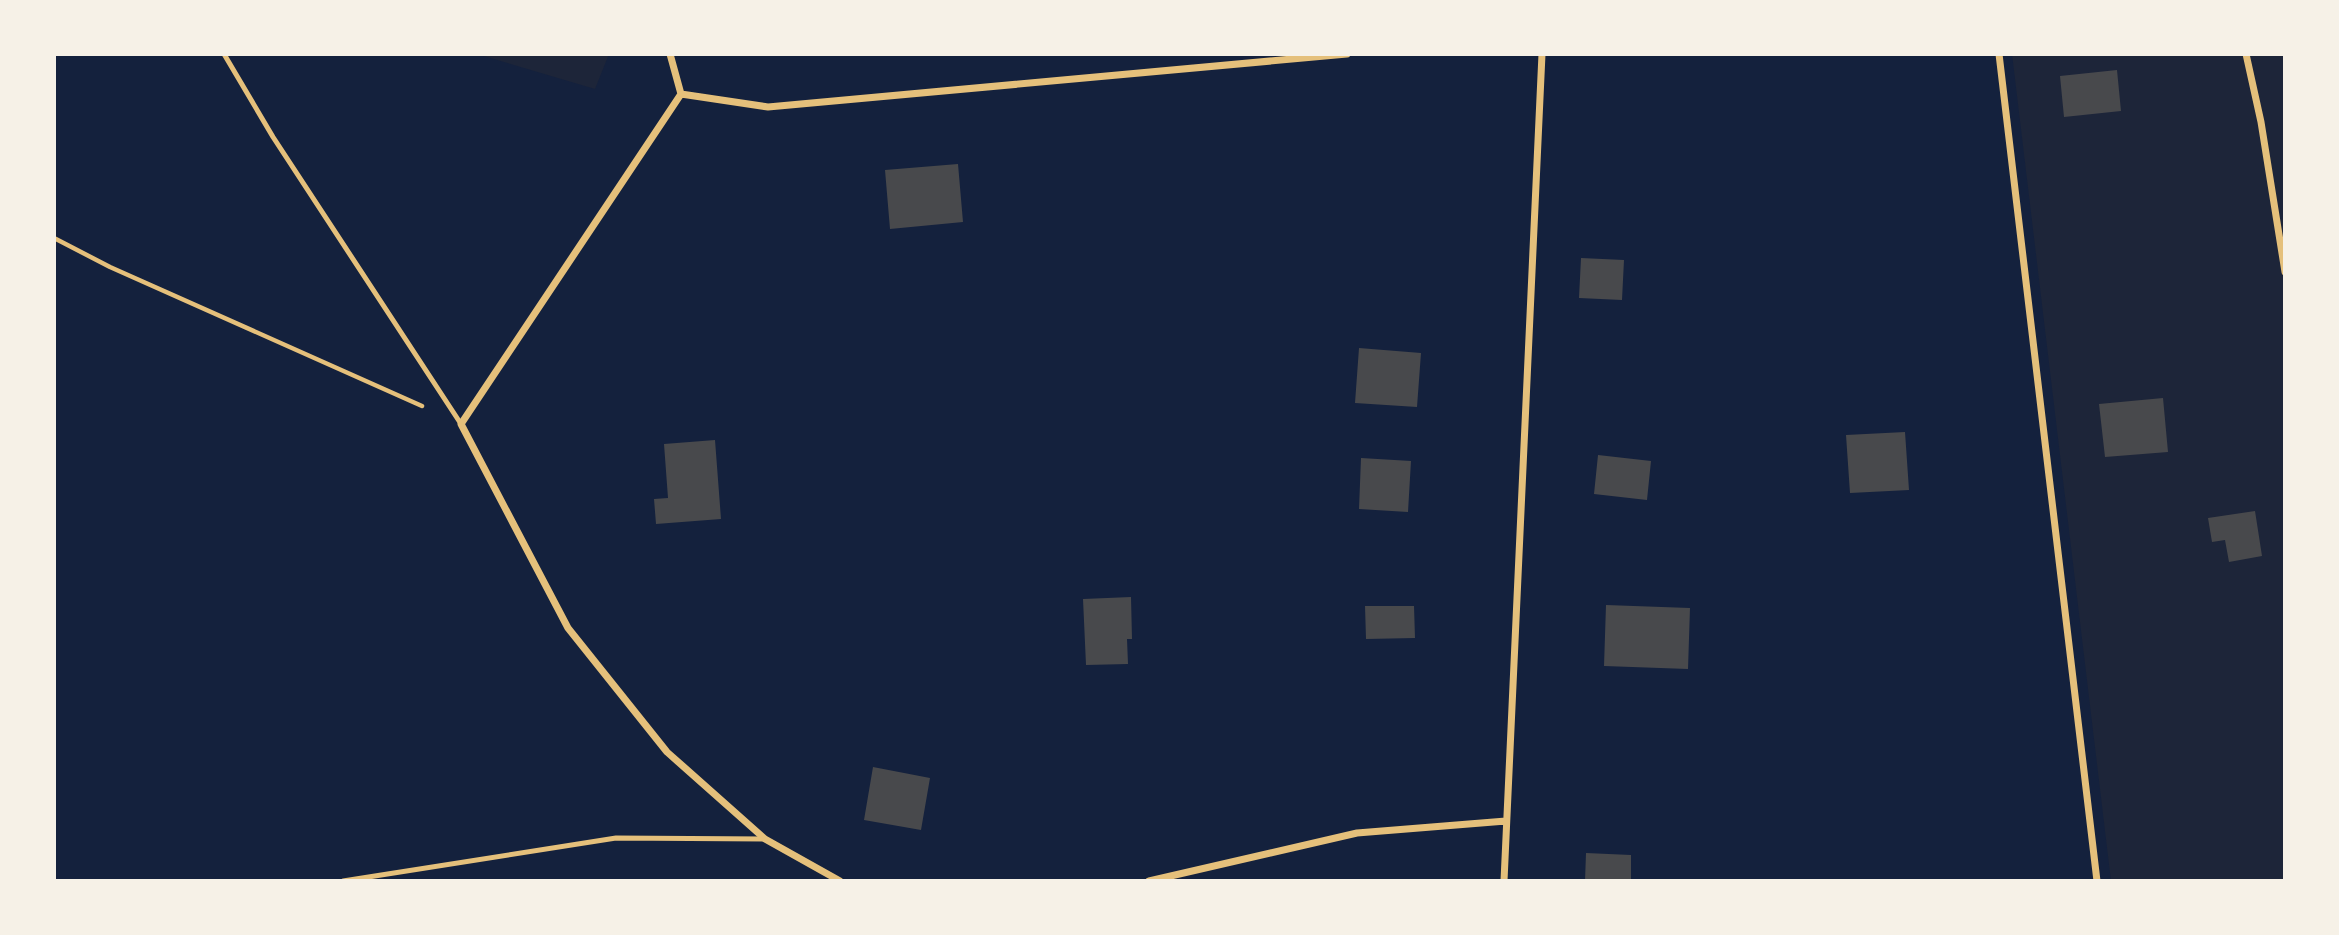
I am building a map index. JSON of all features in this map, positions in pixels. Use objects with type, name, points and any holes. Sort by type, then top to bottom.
[{"type":"street","points":[[670,54],[681,94],[461,424],[568,628],[667,752],[765,839],[840,881]]},
{"type":"street","points":[[681,94],[768,107],[1347,54]]},
{"type":"street","points":[[1504,881],[1542,54]]},
{"type":"street","points":[[1999,54],[2097,881]]},
{"type":"street","points":[[2246,54],[2261,122],[2285,272]]},
{"type":"street","points":[[1149,881],[1357,833],[1506,821]]},
{"type":"lane","points":[[224,54],[273,137],[461,424]]},
{"type":"lane","points":[[344,881],[616,838],[765,839]]},
{"type":"path","points":[[54,238],[110,267],[461,424]]},
{"type":"shaded area","points":[[477,54],[609,54],[595,89]]},
{"type":"shaded area","points":[[2012,54],[2285,54],[2285,881],[2111,881]]},
{"type":"building","points":[[2117,70],[2121,111],[2064,117],[2060,76]]},
{"type":"building","points":[[958,164],[963,222],[890,229],[885,170]]},
{"type":"building","points":[[1581,258],[1624,260],[1622,300],[1579,298]]},
{"type":"building","points":[[1359,348],[1421,353],[1417,407],[1355,403]]},
{"type":"building","points":[[2163,398],[2168,452],[2105,457],[2099,404]]},
{"type":"building","points":[[1905,432],[1909,490],[1850,493],[1846,435]]},
{"type":"building","points":[[715,440],[721,519],[656,524],[654,499],[668,498],[664,444]]},
{"type":"building","points":[[1598,455],[1651,461],[1647,500],[1594,494]]},
{"type":"building","points":[[1361,458],[1411,461],[1408,512],[1359,509]]},
{"type":"building","points":[[2255,511],[2262,556],[2229,562],[2225,540],[2212,542],[2208,518]]},
{"type":"building","points":[[1131,597],[1132,639],[1127,639],[1128,664],[1086,665],[1083,599]]},
{"type":"building","points":[[1606,605],[1690,608],[1688,669],[1604,666]]},
{"type":"building","points":[[1365,606],[1414,606],[1415,638],[1366,639]]},
{"type":"building","points":[[873,767],[930,778],[921,830],[864,820]]},
{"type":"building","points":[[1586,853],[1631,855],[1631,881],[1585,881]]}]
